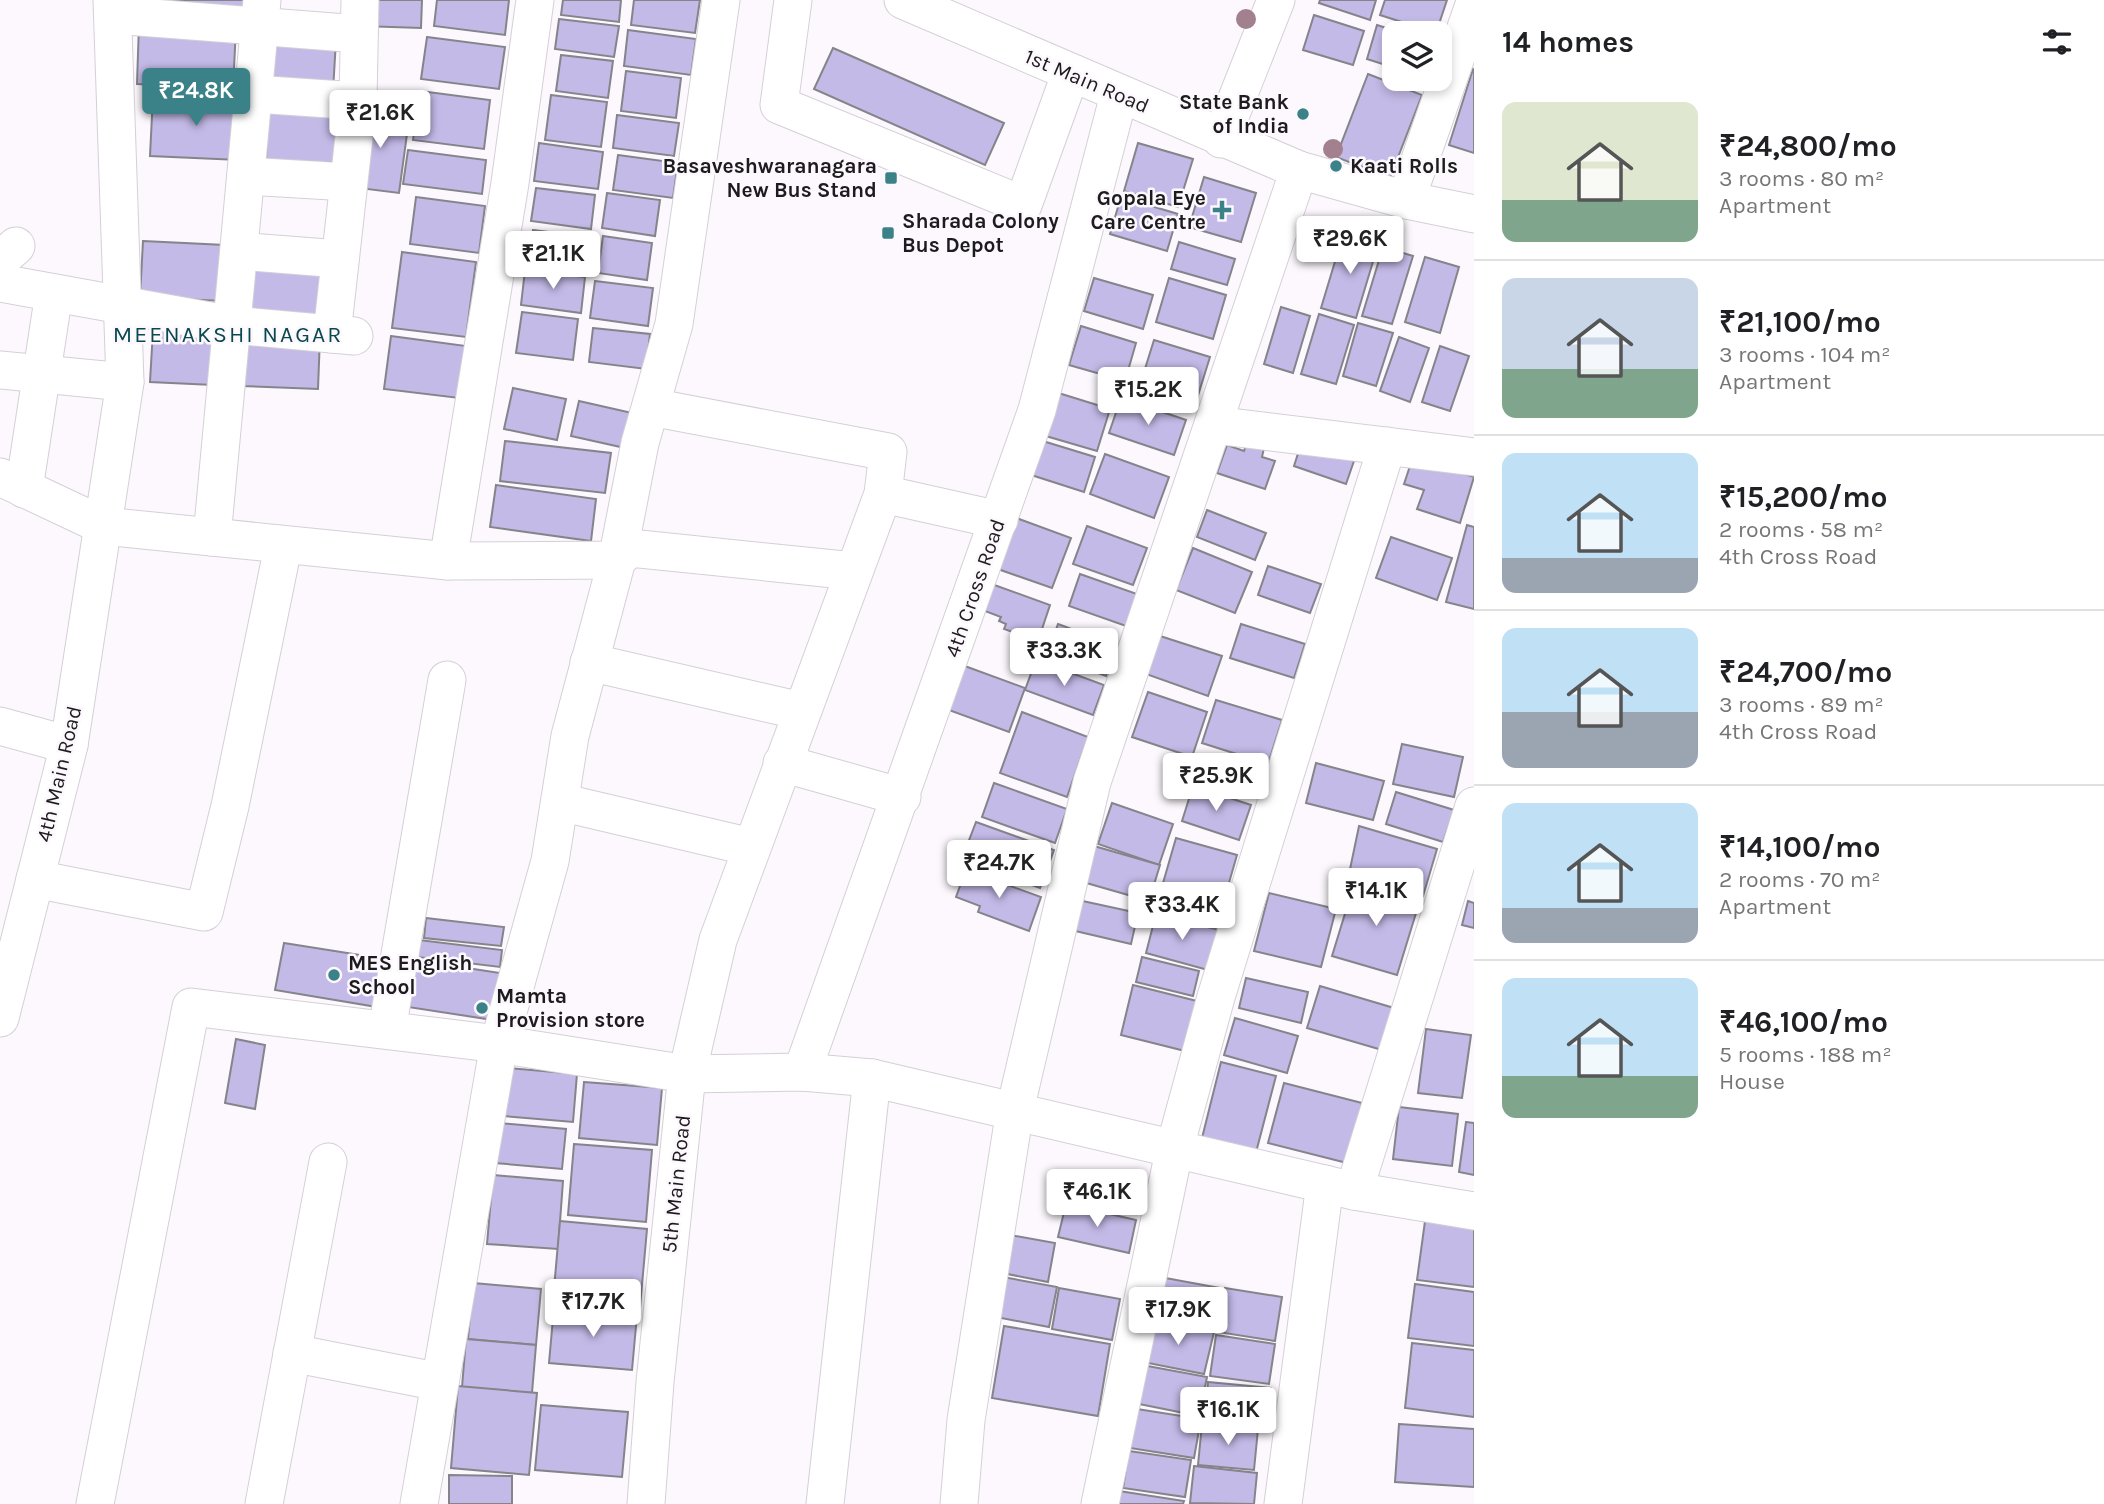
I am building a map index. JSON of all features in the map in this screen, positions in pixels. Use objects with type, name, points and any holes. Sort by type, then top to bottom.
[{"type":"street","points":[[448,561],[510,183],[535,0]]},
{"type":"street","points":[[419,1504],[499,1044],[550,861],[570,736],[617,560],[650,407],[674,324],[721,0]]},
{"type":"street","points":[[793,0],[779,105],[1023,205],[1070,75]]},
{"type":"street","name":"1st Main Road","points":[[903,0],[1070,75],[1299,170],[1406,200],[1474,214]]},
{"type":"street","points":[[1222,139],[1276,0]]},
{"type":"street","points":[[1406,200],[1474,5]]},
{"type":"street","points":[[0,283],[232,325],[343,335],[340,260],[358,101],[360,17],[113,8]]},
{"type":"street","name":"4th Main Road","points":[[0,1018],[69,745],[125,382],[113,8]]},
{"type":"street","points":[[212,537],[261,14]]},
{"type":"street","points":[[253,94],[358,101]]},
{"type":"street","name":"4th Cross Road","points":[[802,1072],[902,797],[1037,410],[1119,95]]},
{"type":"street","points":[[959,1504],[966,1420],[1015,1110],[1092,782],[1299,170]]},
{"type":"street","points":[[246,176],[348,182]]},
{"type":"street","points":[[239,251],[340,260]]},
{"type":"street","points":[[54,293],[43,373],[12,483],[104,526],[283,547],[448,561],[617,560],[630,548],[854,571]]},
{"type":"street","points":[[0,370],[125,382]]},
{"type":"street","name":"5th Main Road","points":[[646,1504],[654,1382],[687,1074],[718,940],[883,495],[888,452],[650,407]]},
{"type":"street","points":[[1214,425],[1474,457]]},
{"type":"street","points":[[1100,1504],[1175,1147],[1220,985],[1387,446]]},
{"type":"street","points":[[883,495],[999,520]]},
{"type":"street","points":[[35,879],[204,912],[230,806],[283,547]]},
{"type":"street","points":[[589,662],[801,712]]},
{"type":"street","points":[[387,1030],[447,680]]},
{"type":"street","points":[[0,726],[69,745]]},
{"type":"street","points":[[782,763],[902,797]]},
{"type":"street","points":[[559,802],[751,847]]},
{"type":"street","points":[[1283,1504],[1340,1187],[1474,806]]},
{"type":"street","points":[[94,1504],[191,1007],[499,1044],[687,1074],[802,1072],[872,1078],[1340,1187],[1474,1211]]},
{"type":"street","points":[[825,1504],[872,1078]]},
{"type":"street","points":[[264,1504],[328,1162]]},
{"type":"street","points":[[292,1353],[440,1382]]},
{"type":"building","points":[[139,0],[247,0],[247,17]]},
{"type":"building","points":[[363,0],[422,0],[421,28],[362,26]]},
{"type":"building","points":[[437,0],[509,0],[505,35],[434,26]]},
{"type":"building","points":[[563,0],[621,0],[619,22],[561,15]]},
{"type":"building","points":[[634,0],[700,0],[695,33],[631,25]]},
{"type":"building","points":[[1320,0],[1376,0],[1370,20],[1319,3]]},
{"type":"building","points":[[1385,0],[1447,0],[1440,21],[1399,21],[1380,15]]},
{"type":"building","points":[[1314,15],[1364,31],[1353,65],[1303,50]]},
{"type":"building","points":[[559,19],[619,26],[614,57],[555,49]]},
{"type":"building","points":[[139,24],[236,28],[233,88],[137,84]]},
{"type":"building","points":[[1377,25],[1382,27],[1382,64],[1367,59]]},
{"type":"building","points":[[628,30],[696,39],[691,75],[624,66]]},
{"type":"building","points":[[261,37],[336,40],[333,91],[259,88]]},
{"type":"building","points":[[427,37],[505,47],[499,89],[421,79]]},
{"type":"building","points":[[833,48],[1004,123],[985,165],[814,89]]},
{"type":"building","points":[[561,55],[613,61],[608,98],[556,91]]},
{"type":"building","points":[[1474,70],[1474,153],[1449,145]]},
{"type":"building","points":[[626,71],[681,78],[676,118],[621,111]]},
{"type":"building","points":[[1368,74],[1382,79],[1382,91],[1412,91],[1422,95],[1390,178],[1336,157]]},
{"type":"building","points":[[420,91],[490,100],[484,149],[413,140]]},
{"type":"building","points":[[153,95],[242,99],[239,160],[150,156]]},
{"type":"building","points":[[551,95],[607,102],[601,147],[545,140]]},
{"type":"building","points":[[268,99],[345,102],[342,163],[266,160]]},
{"type":"building","points":[[362,106],[410,112],[399,193],[351,187]]},
{"type":"building","points":[[617,115],[679,123],[674,156],[613,148]]},
{"type":"building","points":[[539,143],[603,152],[598,189],[534,181]]},
{"type":"building","points":[[1138,143],[1193,159],[1178,207],[1124,191]]},
{"type":"building","points":[[408,150],[486,160],[482,194],[403,184]]},
{"type":"building","points":[[618,155],[678,163],[673,198],[613,190]]},
{"type":"building","name":"Gopala Eye Care Centre","points":[[1204,177],[1256,193],[1241,242],[1189,227]]},
{"type":"building","points":[[536,188],[595,195],[591,229],[531,221]]},
{"type":"building","points":[[607,193],[660,200],[655,236],[602,228]]},
{"type":"building","points":[[416,197],[485,206],[479,253],[410,244]]},
{"type":"building","points":[[1121,197],[1178,214],[1167,251],[1110,234]]},
{"type":"building","points":[[533,230],[590,237],[586,268],[529,261]]},
{"type":"building","points":[[1343,235],[1378,245],[1356,318],[1321,308]]},
{"type":"building","points":[[603,236],[652,243],[647,280],[598,273]]},
{"type":"building","points":[[143,241],[225,245],[223,301],[140,297]]},
{"type":"building","points":[[1179,242],[1235,259],[1227,285],[1171,269]]},
{"type":"building","points":[[1383,247],[1413,256],[1392,324],[1362,316]]},
{"type":"building","points":[[402,252],[476,262],[466,337],[392,328]]},
{"type":"building","points":[[1425,257],[1459,267],[1440,333],[1405,322]]},
{"type":"building","points":[[253,259],[324,262],[321,320],[250,317]]},
{"type":"building","points":[[525,270],[585,277],[581,313],[521,305]]},
{"type":"building","points":[[1094,278],[1153,295],[1143,329],[1084,311]]},
{"type":"building","points":[[1169,278],[1226,295],[1213,339],[1156,322]]},
{"type":"building","points":[[595,281],[653,288],[648,326],[590,318]]},
{"type":"building","points":[[1281,307],[1310,316],[1293,373],[1264,364]]},
{"type":"building","points":[[522,312],[578,319],[573,360],[516,353]]},
{"type":"building","points":[[1319,314],[1354,325],[1336,384],[1301,374]]},
{"type":"building","points":[[1358,323],[1393,333],[1376,386],[1343,376]]},
{"type":"building","points":[[1081,326],[1136,343],[1125,381],[1069,365]]},
{"type":"building","points":[[593,328],[650,334],[646,369],[589,362]]},
{"type":"building","points":[[153,330],[215,333],[213,385],[150,382]]},
{"type":"building","points":[[244,333],[320,336],[318,389],[242,386]]},
{"type":"building","points":[[391,336],[466,346],[459,398],[384,389]]},
{"type":"building","points":[[1399,337],[1429,348],[1410,402],[1380,391]]},
{"type":"building","points":[[1154,340],[1210,357],[1195,405],[1139,388]]},
{"type":"building","points":[[1440,346],[1469,356],[1450,411],[1422,402]]},
{"type":"building","points":[[513,388],[566,399],[557,440],[504,429]]},
{"type":"building","points":[[1052,391],[1110,409],[1097,451],[1039,434]]},
{"type":"building","points":[[1121,398],[1186,420],[1174,455],[1109,433]]},
{"type":"building","points":[[579,401],[632,413],[625,448],[571,436]]},
{"type":"building","points":[[1033,438],[1095,457],[1084,492],[1022,472]]},
{"type":"building","points":[[505,441],[611,453],[605,493],[500,481]]},
{"type":"building","points":[[1247,442],[1264,448],[1262,457],[1275,461],[1265,489],[1217,473],[1227,445],[1244,451]]},
{"type":"building","points":[[1301,444],[1354,461],[1346,484],[1294,466]]},
{"type":"building","points":[[1105,454],[1169,477],[1154,518],[1090,494]]},
{"type":"building","points":[[1413,457],[1474,477],[1460,523],[1417,509],[1424,490],[1404,484]]},
{"type":"building","points":[[496,485],[596,499],[591,541],[490,527]]},
{"type":"building","points":[[1207,510],[1266,533],[1255,560],[1197,537]]},
{"type":"building","points":[[1011,516],[1071,538],[1052,588],[995,568]]},
{"type":"building","points":[[1467,525],[1474,527],[1474,609],[1446,602]]},
{"type":"building","points":[[1087,526],[1147,548],[1133,585],[1073,564]]},
{"type":"building","points":[[1391,537],[1452,558],[1437,600],[1376,578]]},
{"type":"building","points":[[1193,548],[1252,572],[1235,613],[1176,590]]},
{"type":"building","points":[[1268,566],[1321,584],[1310,613],[1258,595]]},
{"type":"building","points":[[1080,574],[1137,594],[1126,626],[1069,606]]},
{"type":"building","points":[[986,582],[1050,605],[1038,641],[1004,629],[1006,624],[999,621],[1001,617],[977,608]]},
{"type":"building","points":[[1058,624],[1117,646],[1106,676],[1047,654]]},
{"type":"building","points":[[1241,624],[1305,644],[1294,678],[1230,658]]},
{"type":"building","points":[[1160,636],[1222,656],[1208,696],[1146,674]]},
{"type":"building","points":[[1036,660],[1104,685],[1093,715],[1025,690]]},
{"type":"building","points":[[962,665],[1025,688],[1009,732],[946,709]]},
{"type":"building","points":[[1148,692],[1207,712],[1192,757],[1132,737]]},
{"type":"building","points":[[1216,700],[1282,720],[1268,764],[1202,743]]},
{"type":"building","points":[[1022,712],[1088,737],[1067,797],[1000,773]]},
{"type":"building","points":[[1402,744],[1463,757],[1454,797],[1393,784]]},
{"type":"building","points":[[1316,763],[1384,781],[1373,820],[1306,803]]},
{"type":"building","points":[[994,783],[1067,809],[1055,843],[982,817]]},
{"type":"building","points":[[1193,786],[1251,805],[1239,840],[1182,821]]},
{"type":"building","points":[[1396,792],[1454,810],[1443,842],[1386,824]]},
{"type":"building","points":[[1112,803],[1173,824],[1159,865],[1098,844]]},
{"type":"building","points":[[976,822],[1054,850],[1040,888],[991,870],[997,853],[968,843]]},
{"type":"building","points":[[1359,826],[1437,849],[1423,896],[1349,874]]},
{"type":"building","points":[[1176,838],[1237,855],[1220,914],[1159,897]]},
{"type":"building","points":[[1094,846],[1160,865],[1149,901],[1083,882]]},
{"type":"building","points":[[966,870],[1041,897],[1029,931],[978,912],[980,906],[956,897]]},
{"type":"building","points":[[1355,881],[1420,900],[1397,975],[1332,956]]},
{"type":"building","points":[[1269,893],[1336,909],[1321,967],[1254,951]]},
{"type":"building","points":[[1078,900],[1138,913],[1131,944],[1071,930]]},
{"type":"building","points":[[1468,901],[1474,903],[1474,928],[1462,925]]},
{"type":"building","points":[[1156,914],[1219,930],[1208,970],[1146,953]]},
{"type":"building","points":[[426,918],[504,927],[501,946],[424,938]]},
{"type":"building","points":[[419,940],[502,950],[500,967],[417,957]]},
{"type":"building","name":"MES English School","points":[[284,943],[392,960],[383,1008],[275,990]]},
{"type":"building","points":[[1142,957],[1199,971],[1193,996],[1136,982]]},
{"type":"building","points":[[415,960],[500,973],[493,1020],[408,1007]]},
{"type":"building","points":[[1246,978],[1308,992],[1301,1023],[1239,1008]]},
{"type":"building","points":[[1133,985],[1197,1001],[1185,1051],[1121,1035]]},
{"type":"building","points":[[1320,986],[1394,1008],[1382,1050],[1307,1028]]},
{"type":"building","points":[[1235,1018],[1298,1036],[1287,1073],[1224,1055]]},
{"type":"building","points":[[1426,1029],[1471,1035],[1462,1098],[1418,1093]]},
{"type":"building","points":[[236,1039],[265,1045],[255,1109],[225,1103]]},
{"type":"building","points":[[1221,1062],[1276,1076],[1254,1160],[1200,1146]]},
{"type":"building","points":[[508,1068],[577,1074],[573,1122],[503,1116]]},
{"type":"building","points":[[584,1082],[662,1088],[657,1145],[579,1138]]},
{"type":"building","points":[[1284,1083],[1362,1103],[1347,1163],[1268,1143]]},
{"type":"building","points":[[1399,1107],[1458,1114],[1452,1166],[1393,1159]]},
{"type":"building","points":[[1466,1122],[1474,1123],[1474,1175],[1459,1172]]},
{"type":"building","points":[[499,1123],[566,1129],[562,1169],[495,1163]]},
{"type":"building","points":[[574,1144],[652,1150],[646,1222],[568,1215]]},
{"type":"building","points":[[493,1175],[563,1181],[558,1249],[487,1244]]},
{"type":"building","points":[[1066,1204],[1136,1220],[1129,1253],[1058,1237]]},
{"type":"building","points":[[560,1221],[647,1229],[640,1307],[553,1300]]},
{"type":"building","points":[[1425,1221],[1474,1227],[1474,1287],[1417,1280]]},
{"type":"building","points":[[1010,1235],[1055,1243],[1048,1282],[1002,1273]]},
{"type":"building","points":[[1003,1277],[1057,1287],[1049,1327],[996,1317]]},
{"type":"building","points":[[1160,1277],[1220,1288],[1212,1327],[1153,1316]]},
{"type":"building","points":[[473,1283],[541,1289],[536,1345],[468,1339]]},
{"type":"building","points":[[1415,1284],[1474,1292],[1474,1346],[1408,1338]]},
{"type":"building","points":[[1059,1288],[1120,1299],[1112,1340],[1052,1329]]},
{"type":"building","points":[[1225,1288],[1282,1297],[1275,1341],[1218,1332]]},
{"type":"building","points":[[554,1307],[637,1315],[632,1370],[549,1363]]},
{"type":"building","points":[[1152,1320],[1214,1332],[1204,1374],[1143,1362]]},
{"type":"building","points":[[1004,1326],[1110,1344],[1098,1416],[992,1398]]},
{"type":"building","points":[[1216,1335],[1275,1344],[1269,1384],[1210,1376]]},
{"type":"building","points":[[466,1339],[536,1345],[532,1393],[462,1387]]},
{"type":"building","points":[[1412,1343],[1474,1350],[1474,1417],[1405,1408]]},
{"type":"building","points":[[1142,1365],[1207,1377],[1199,1416],[1134,1403]]},
{"type":"building","points":[[1208,1382],[1271,1388],[1267,1427],[1205,1421]]},
{"type":"building","points":[[458,1386],[537,1393],[529,1475],[451,1468]]},
{"type":"building","points":[[541,1405],[628,1412],[622,1477],[535,1470]]},
{"type":"building","points":[[1137,1409],[1201,1419],[1194,1458],[1130,1448]]},
{"type":"building","points":[[1202,1424],[1258,1429],[1254,1470],[1198,1465]]},
{"type":"building","points":[[1399,1424],[1474,1429],[1474,1487],[1395,1482]]},
{"type":"building","points":[[1129,1451],[1191,1460],[1185,1497],[1123,1488]]},
{"type":"building","points":[[1194,1466],[1257,1473],[1254,1504],[1190,1503]]},
{"type":"building","points":[[449,1475],[512,1476],[512,1504],[449,1504]]},
{"type":"building","points":[[1119,1491],[1184,1501],[1183,1504],[1117,1504]]},
{"type":"place","name":"State Bank of India","points":[[1303,114]]},
{"type":"place","name":"Kaati Rolls","points":[[1336,166]]},
{"type":"place","name":"Basaveshwaranagara New Bus Stand","points":[[891,178]]},
{"type":"place","name":"Gopala Eye Care Centre","points":[[1222,210]]},
{"type":"place","name":"Sharada Colony Bus Depot","points":[[888,233]]},
{"type":"place","name":"MES English School","points":[[334,975]]},
{"type":"place","name":"Mamta Provision store","points":[[482,1008]]},
{"type":"district","name":"MEENAKSHI NAGAR","points":[[228,334]]}]
